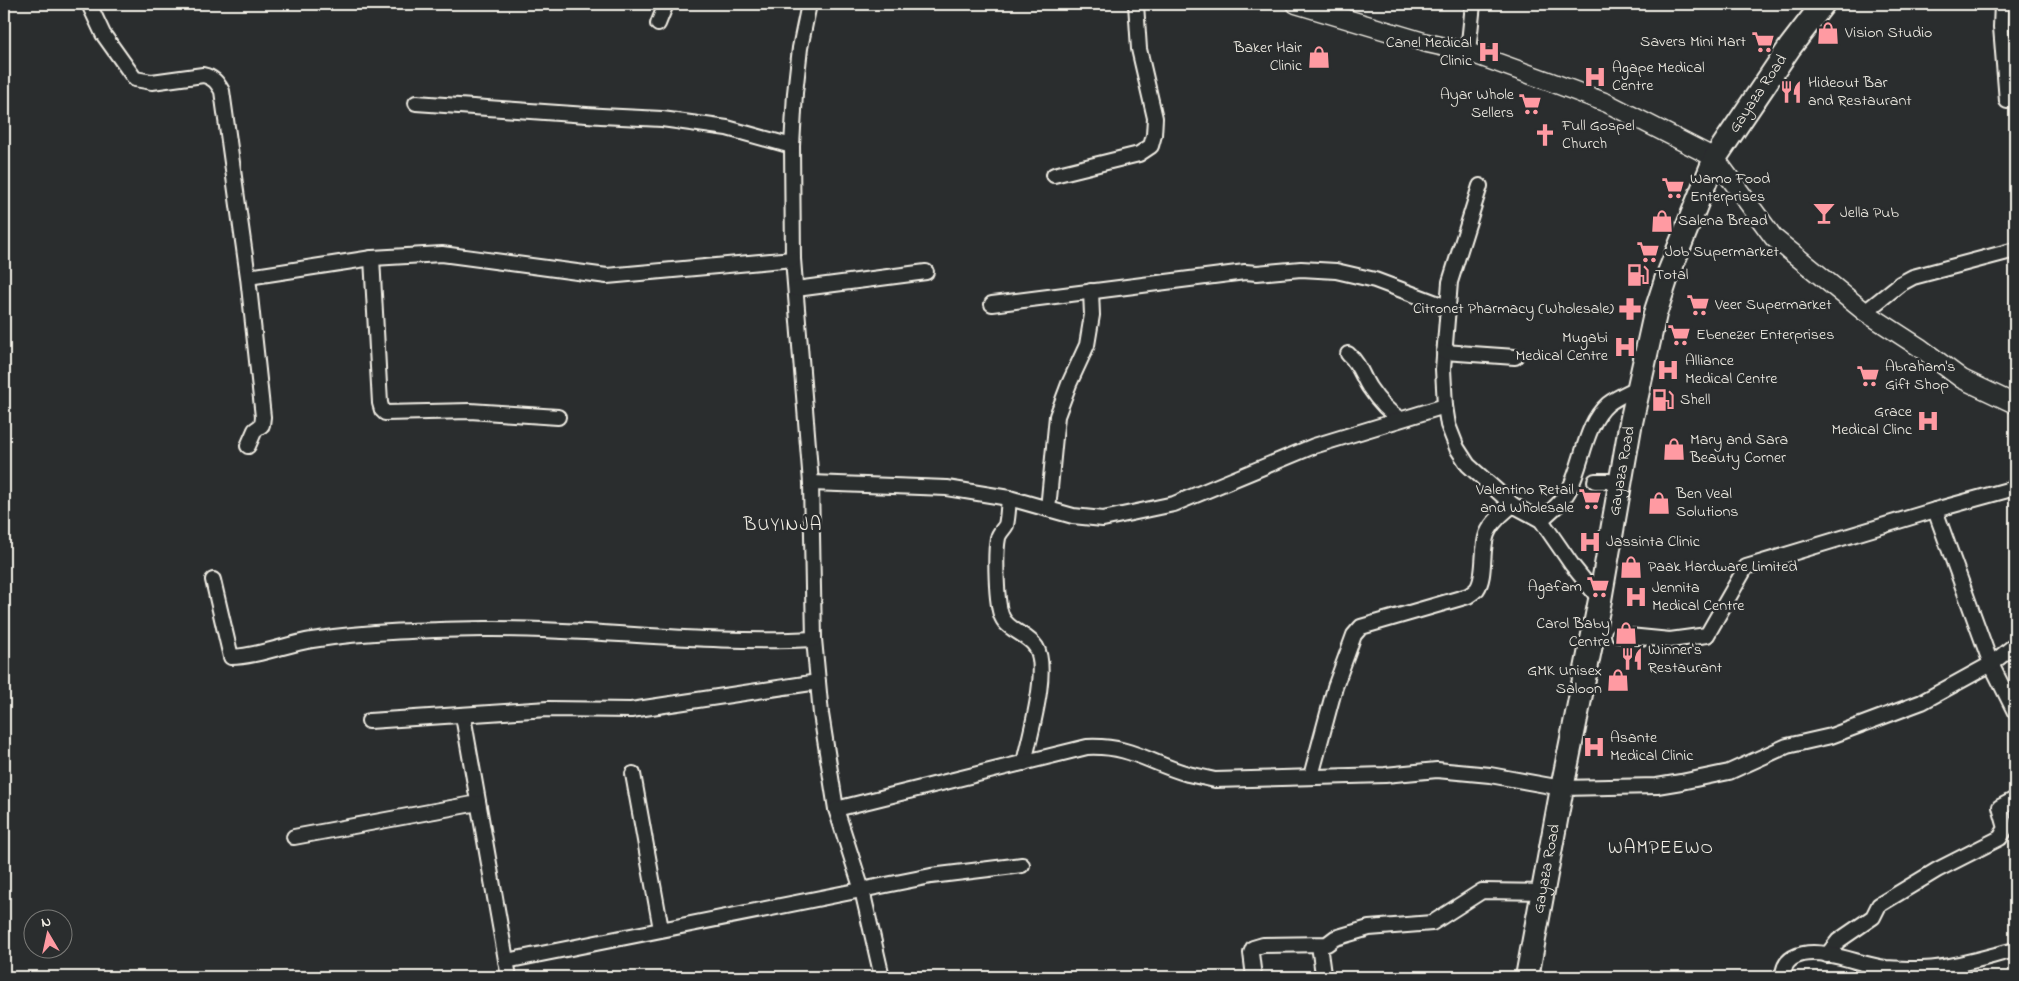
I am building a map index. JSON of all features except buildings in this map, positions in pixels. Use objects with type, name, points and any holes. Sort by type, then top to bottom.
[{"type":"main road","name":"Gayaza Road","points":[[1527,977],[1562,788],[1600,600],[1630,427],[1651,329],[1666,280],[1715,158],[1790,48],[1823,4]]},
{"type":"street","points":[[89,4],[103,34],[134,78],[152,82],[202,75],[211,77],[217,82],[222,92],[248,277],[263,417],[262,425],[255,430],[248,446]]},
{"type":"street","points":[[658,24],[666,4]]},
{"type":"street","points":[[809,4],[800,48],[792,146],[793,259],[811,483],[814,640],[829,771],[836,809],[862,890],[882,977]]},
{"type":"street","points":[[1054,175],[1139,154],[1151,146],[1155,118],[1138,49],[1136,4]]},
{"type":"street","points":[[1296,4],[1427,43],[1468,52],[1607,104],[1715,158],[1774,238],[1865,312],[1919,347],[1962,379],[2015,404]]},
{"type":"street","points":[[1468,52],[1473,4]]},
{"type":"street","points":[[2002,4],[2001,27],[2007,101]]},
{"type":"street","points":[[416,103],[662,119],[727,128],[792,146]]},
{"type":"street","points":[[1480,186],[1450,282],[1444,352],[1444,406],[1448,425],[1457,448],[1468,465],[1513,505],[1541,520],[1600,600]]},
{"type":"street","points":[[1865,312],[1900,284],[1913,277],[2015,250]]},
{"type":"street","points":[[248,277],[372,258],[455,255],[607,276],[793,259]]},
{"type":"street","points":[[372,258],[380,403],[385,413],[470,411],[558,417]]},
{"type":"street","points":[[992,304],[1245,272],[1257,273],[1301,269],[1336,271],[1375,280],[1447,308]]},
{"type":"street","points":[[796,289],[926,272]]},
{"type":"street","points":[[1048,509],[1057,416],[1069,384],[1088,345],[1092,315],[1091,291]]},
{"type":"street","points":[[1444,352],[1514,357]]},
{"type":"street","points":[[1348,354],[1359,367],[1369,386],[1393,414],[1400,419]]},
{"type":"street","points":[[1541,520],[1558,504],[1569,490],[1598,415],[1609,403],[1639,387]]},
{"type":"street","points":[[811,483],[947,488],[1009,498],[1073,516],[1103,519],[1174,504],[1314,446],[1444,406]]},
{"type":"street","points":[[1619,634],[1670,640],[1707,635],[1746,567],[2015,488]]},
{"type":"street","points":[[1009,498],[1006,526],[998,537],[996,589],[1002,619],[1028,638],[1037,648],[1041,671],[1037,706],[1024,763]]},
{"type":"street","points":[[1311,776],[1335,687],[1354,635],[1361,626],[1468,596],[1478,588],[1482,578],[1482,555],[1488,532],[1496,521],[1513,505]]},
{"type":"street","points":[[1935,510],[1991,664],[2015,712]]},
{"type":"street","points":[[213,580],[228,651],[231,657],[312,640],[372,633],[477,629],[638,634],[757,642],[814,640]]},
{"type":"street","points":[[836,809],[1087,747],[1103,746],[1127,750],[1188,774],[1215,780],[1385,775],[1437,770],[1490,776],[1562,788],[1657,786],[1728,772],[1787,746],[1831,736],[1922,702],[1991,664],[2015,645]]},
{"type":"street","points":[[369,722],[548,709],[631,710],[818,682]]},
{"type":"street","points":[[463,716],[509,977]]},
{"type":"street","points":[[633,774],[661,929]]},
{"type":"street","points":[[1827,955],[1838,941],[1873,917],[1879,905],[1937,870],[2000,838],[2006,828],[2000,807],[2015,799]]},
{"type":"street","points":[[294,837],[478,803]]},
{"type":"street","points":[[506,961],[931,876],[1022,865]]},
{"type":"street","points":[[1254,977],[1251,953],[1253,948],[1263,945],[1327,944],[1335,938],[1369,928],[1432,923],[1482,891],[1544,892]]},
{"type":"street","points":[[1319,945],[1323,974],[1321,977]]},
{"type":"street","points":[[1783,977],[1785,963],[1792,958],[1810,954],[1827,955],[1875,967],[1913,969],[1937,968],[2015,950]]},
{"type":"place","name":"Vision Studio","points":[[1828,33]]},
{"type":"place","name":"Savers Mini Mart","points":[[1763,42]]},
{"type":"place","name":"Canel Medical Clinic","points":[[1489,52]]},
{"type":"place","name":"Baker Hair Clinic","points":[[1319,57]]},
{"type":"place","name":"Agape Medical Centre","points":[[1595,77]]},
{"type":"place","name":"Hideout Bar and Restaurant","points":[[1791,92]]},
{"type":"place","name":"Ayar Whole Sellers","points":[[1530,104]]},
{"type":"place","name":"Full Gospel Church","points":[[1545,135]]},
{"type":"place","name":"Wamo Food Enterprises","points":[[1673,188]]},
{"type":"place","name":"Jella Pub","points":[[1824,213]]},
{"type":"place","name":"Salena Bread","points":[[1662,221]]},
{"type":"place","name":"Job Supermarket","points":[[1648,252]]},
{"type":"place","name":"Total","points":[[1638,275]]},
{"type":"place","name":"Veer Supermarket","points":[[1698,305]]},
{"type":"place","name":"Citronet Pharmacy (Wholesale)","points":[[1630,309]]},
{"type":"place","name":"Ebenezer Enterprises","points":[[1679,335]]},
{"type":"place","name":"Mugabi Medical Centre","points":[[1625,347]]},
{"type":"place","name":"Alliance Medical Centre","points":[[1668,370]]},
{"type":"place","name":"Abraham's Gift Shop","points":[[1868,376]]},
{"type":"place","name":"Shell","points":[[1663,400]]},
{"type":"place","name":"Grace Medical Clinc","points":[[1928,421]]},
{"type":"place","name":"Mary and Sara Beauty Corner","points":[[1674,449]]},
{"type":"place","name":"Valentino Retail and Wholesale","points":[[1590,499]]},
{"type":"place","name":"Ben Veal Solutions","points":[[1659,503]]},
{"type":"place","name":"Jassinta Clinic","points":[[1590,542]]},
{"type":"place","name":"Paak Hardware Limited","points":[[1631,567]]},
{"type":"place","name":"Agafam","points":[[1598,587]]},
{"type":"place","name":"Jennita Medical Centre","points":[[1636,597]]},
{"type":"place","name":"Carol Baby Centre","points":[[1626,633]]},
{"type":"place","name":"Winner's Restaurant","points":[[1632,659]]},
{"type":"place","name":"GMK Unisex Saloon","points":[[1618,680]]},
{"type":"place","name":"Asante Medical Clinic","points":[[1594,747]]},
{"type":"district","name":"BUYINJA","points":[[783,525]]},
{"type":"district","name":"WAMPEEWO","points":[[1661,848]]}]
